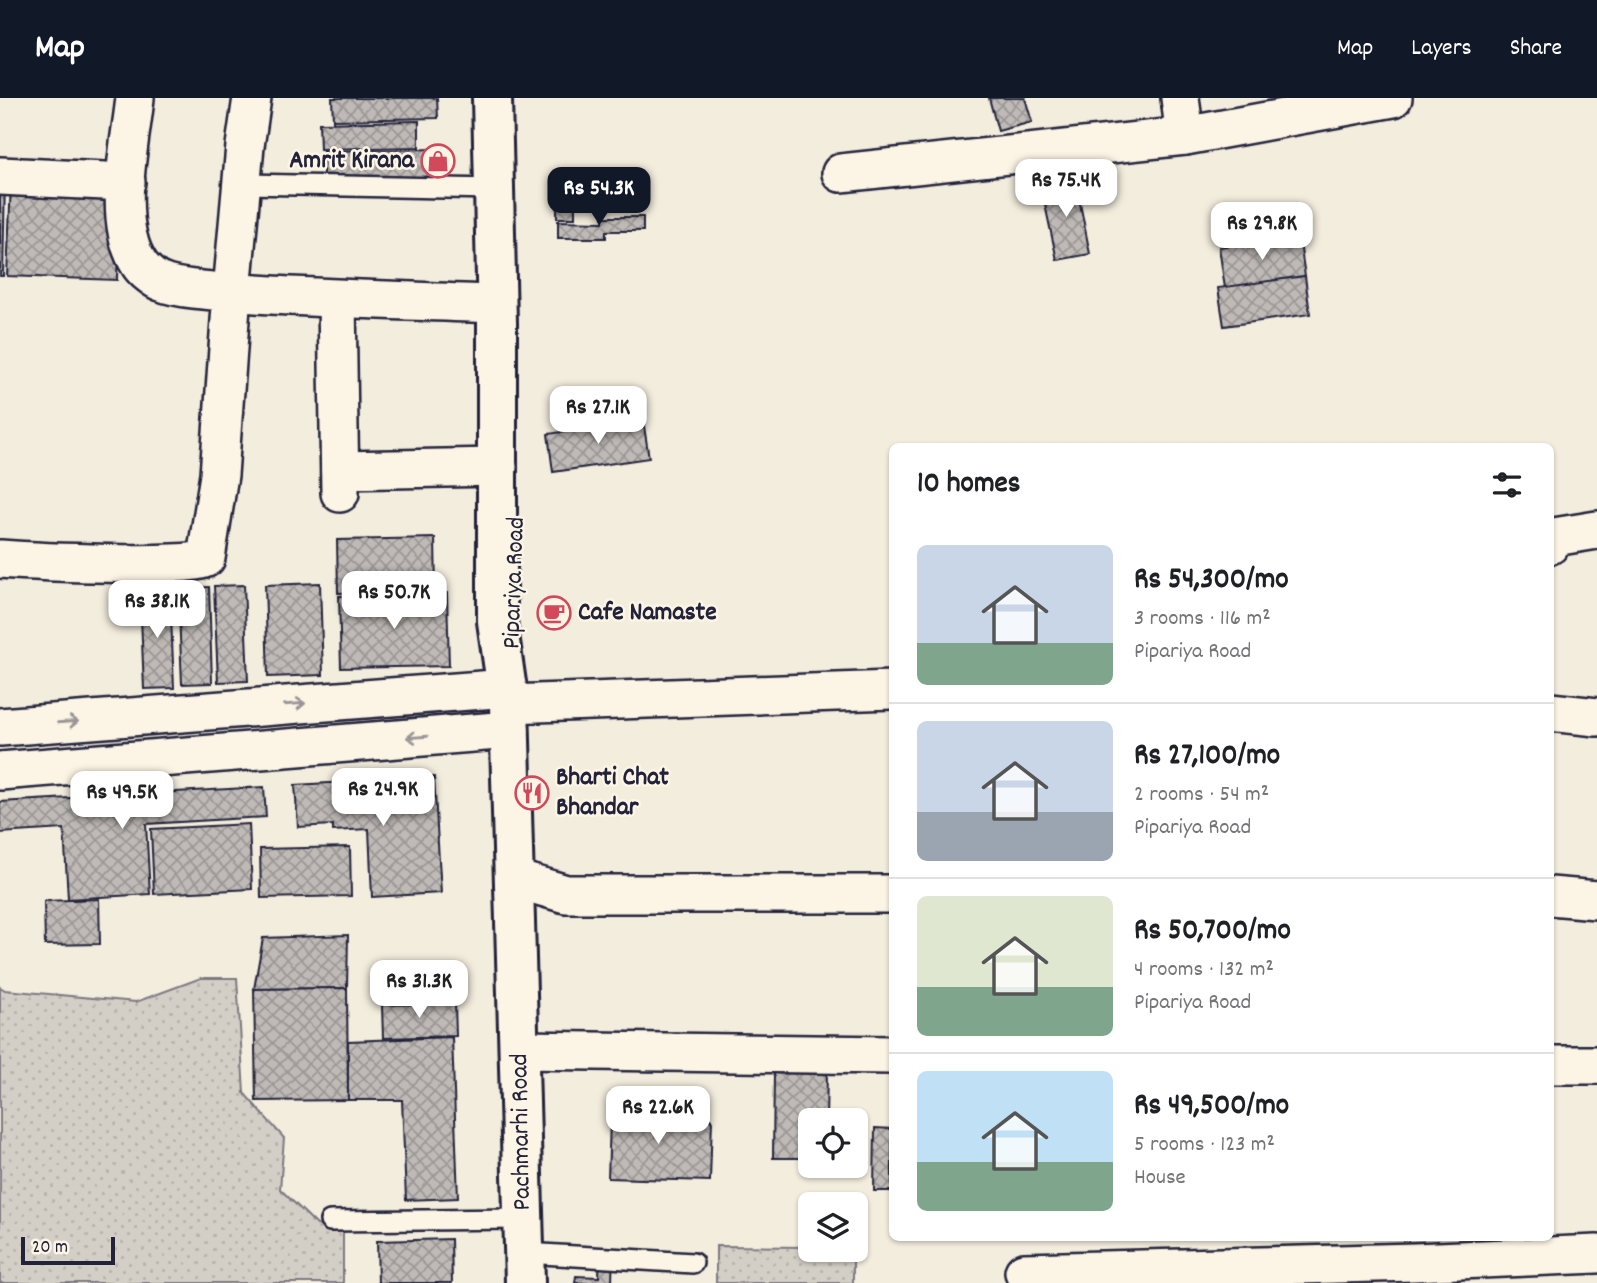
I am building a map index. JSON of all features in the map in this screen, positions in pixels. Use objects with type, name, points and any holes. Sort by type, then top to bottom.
[{"type":"main road","name":"Pipariya Road","points":[[492,98],[498,467],[497,621],[509,707]]},
{"type":"main road","name":"Pipariya Road","points":[[509,707],[518,622],[513,98]]},
{"type":"main road","name":"Pachmarhi Road","points":[[509,707],[524,1252]]},
{"type":"street","points":[[135,98],[126,182],[126,226],[131,246],[141,267],[159,282],[232,292],[337,299],[496,304]]},
{"type":"street","points":[[0,559],[165,564],[196,562],[206,558],[219,475],[241,184],[252,98]]},
{"type":"street","points":[[1180,98],[1185,136]]},
{"type":"street","points":[[841,173],[1185,136],[1393,98]]},
{"type":"street","points":[[0,176],[126,182]]},
{"type":"street","points":[[337,299],[340,482],[498,467]]},
{"type":"street","points":[[1554,537],[1597,530]]},
{"type":"street","points":[[0,727],[462,691],[509,707],[889,690]]},
{"type":"street","points":[[462,691],[466,734]]},
{"type":"street","points":[[0,771],[466,734],[509,707]]},
{"type":"street","points":[[221,710],[224,752]]},
{"type":"street","points":[[1554,713],[1597,718]]},
{"type":"street","points":[[515,879],[566,894],[889,894]]},
{"type":"street","points":[[516,917],[566,894]]},
{"type":"street","points":[[1554,896],[1597,900]]},
{"type":"street","points":[[520,1050],[889,1055]]},
{"type":"street","points":[[1554,1065],[1597,1065]]},
{"type":"street","points":[[1024,1272],[1179,1252],[1414,1262],[1597,1254]]},
{"type":"lane","points":[[241,184],[494,189]]},
{"type":"lane","points":[[330,1221],[524,1252],[693,1263]]},
{"type":"shaded area","points":[[201,978],[237,978],[244,1093],[284,1138],[280,1189],[317,1225],[343,1231],[343,1283],[0,1283],[0,987],[5,990],[136,1002]]},
{"type":"shaded area","points":[[716,1246],[798,1247],[798,1262],[853,1262],[853,1283],[716,1283]]},
{"type":"building","points":[[332,98],[437,98],[438,118],[333,120]]},
{"type":"building","points":[[989,98],[1025,98],[1032,122],[998,131]]},
{"type":"building","points":[[419,121],[419,147],[320,149],[319,123]]},
{"type":"building","points":[[439,149],[440,177],[323,179],[323,151]]},
{"type":"building","points":[[557,175],[575,175],[575,218],[557,218]]},
{"type":"building","points":[[1075,178],[1090,254],[1057,260],[1041,186]]},
{"type":"building","points":[[0,179],[5,179],[3,276],[0,276]]},
{"type":"building","points":[[11,183],[120,187],[117,280],[7,276]]},
{"type":"building","points":[[603,217],[643,217],[643,231],[606,231],[606,238],[558,238],[558,221],[603,222]]},
{"type":"building","points":[[1299,236],[1305,276],[1225,288],[1219,247]]},
{"type":"building","points":[[1305,276],[1310,314],[1224,326],[1218,288]]},
{"type":"building","points":[[643,420],[649,458],[553,472],[548,434]]},
{"type":"building","points":[[435,538],[436,591],[338,593],[337,540]]},
{"type":"building","points":[[320,583],[323,675],[268,677],[265,585]]},
{"type":"building","points":[[244,585],[248,681],[218,682],[214,586]]},
{"type":"building","points":[[209,587],[212,683],[182,684],[178,588]]},
{"type":"building","points":[[170,592],[174,688],[144,689],[140,593]]},
{"type":"building","points":[[447,593],[449,666],[341,668],[339,596]]},
{"type":"building","points":[[434,777],[441,893],[372,897],[369,829],[333,831],[333,825],[298,827],[295,785]]},
{"type":"building","points":[[264,787],[266,817],[146,824],[150,894],[68,899],[64,829],[0,833],[0,802]]},
{"type":"building","points":[[249,824],[252,889],[154,894],[151,829]]},
{"type":"building","points":[[350,847],[351,896],[261,898],[260,849]]},
{"type":"building","points":[[99,899],[100,944],[45,945],[44,901]]},
{"type":"building","points":[[348,935],[347,988],[254,989],[263,938]]},
{"type":"building","points":[[455,967],[455,1001],[382,1003],[381,969]]},
{"type":"building","points":[[347,988],[348,1100],[256,1101],[254,989]]},
{"type":"building","points":[[455,1003],[456,1036],[383,1038],[382,1005]]},
{"type":"building","points":[[452,1037],[458,1198],[406,1200],[402,1100],[348,1100],[348,1041]]},
{"type":"building","points":[[774,1072],[827,1072],[826,1108],[798,1108],[798,1158],[773,1158]]},
{"type":"building","points":[[611,1093],[625,1094],[625,1117],[712,1119],[710,1181],[608,1178]]},
{"type":"building","points":[[875,1128],[889,1129],[889,1191],[874,1191]]},
{"type":"building","points":[[451,1239],[452,1283],[378,1283],[377,1241]]},
{"type":"building","points":[[600,1247],[613,1247],[612,1283],[575,1283],[576,1276],[599,1277]]},
{"type":"place","name":"Amrit Kirana","points":[[438,161]]},
{"type":"place","name":"Cafe Namaste","points":[[554,613]]},
{"type":"place","name":"Bharti Chat Bhandar","points":[[532,793]]}]
